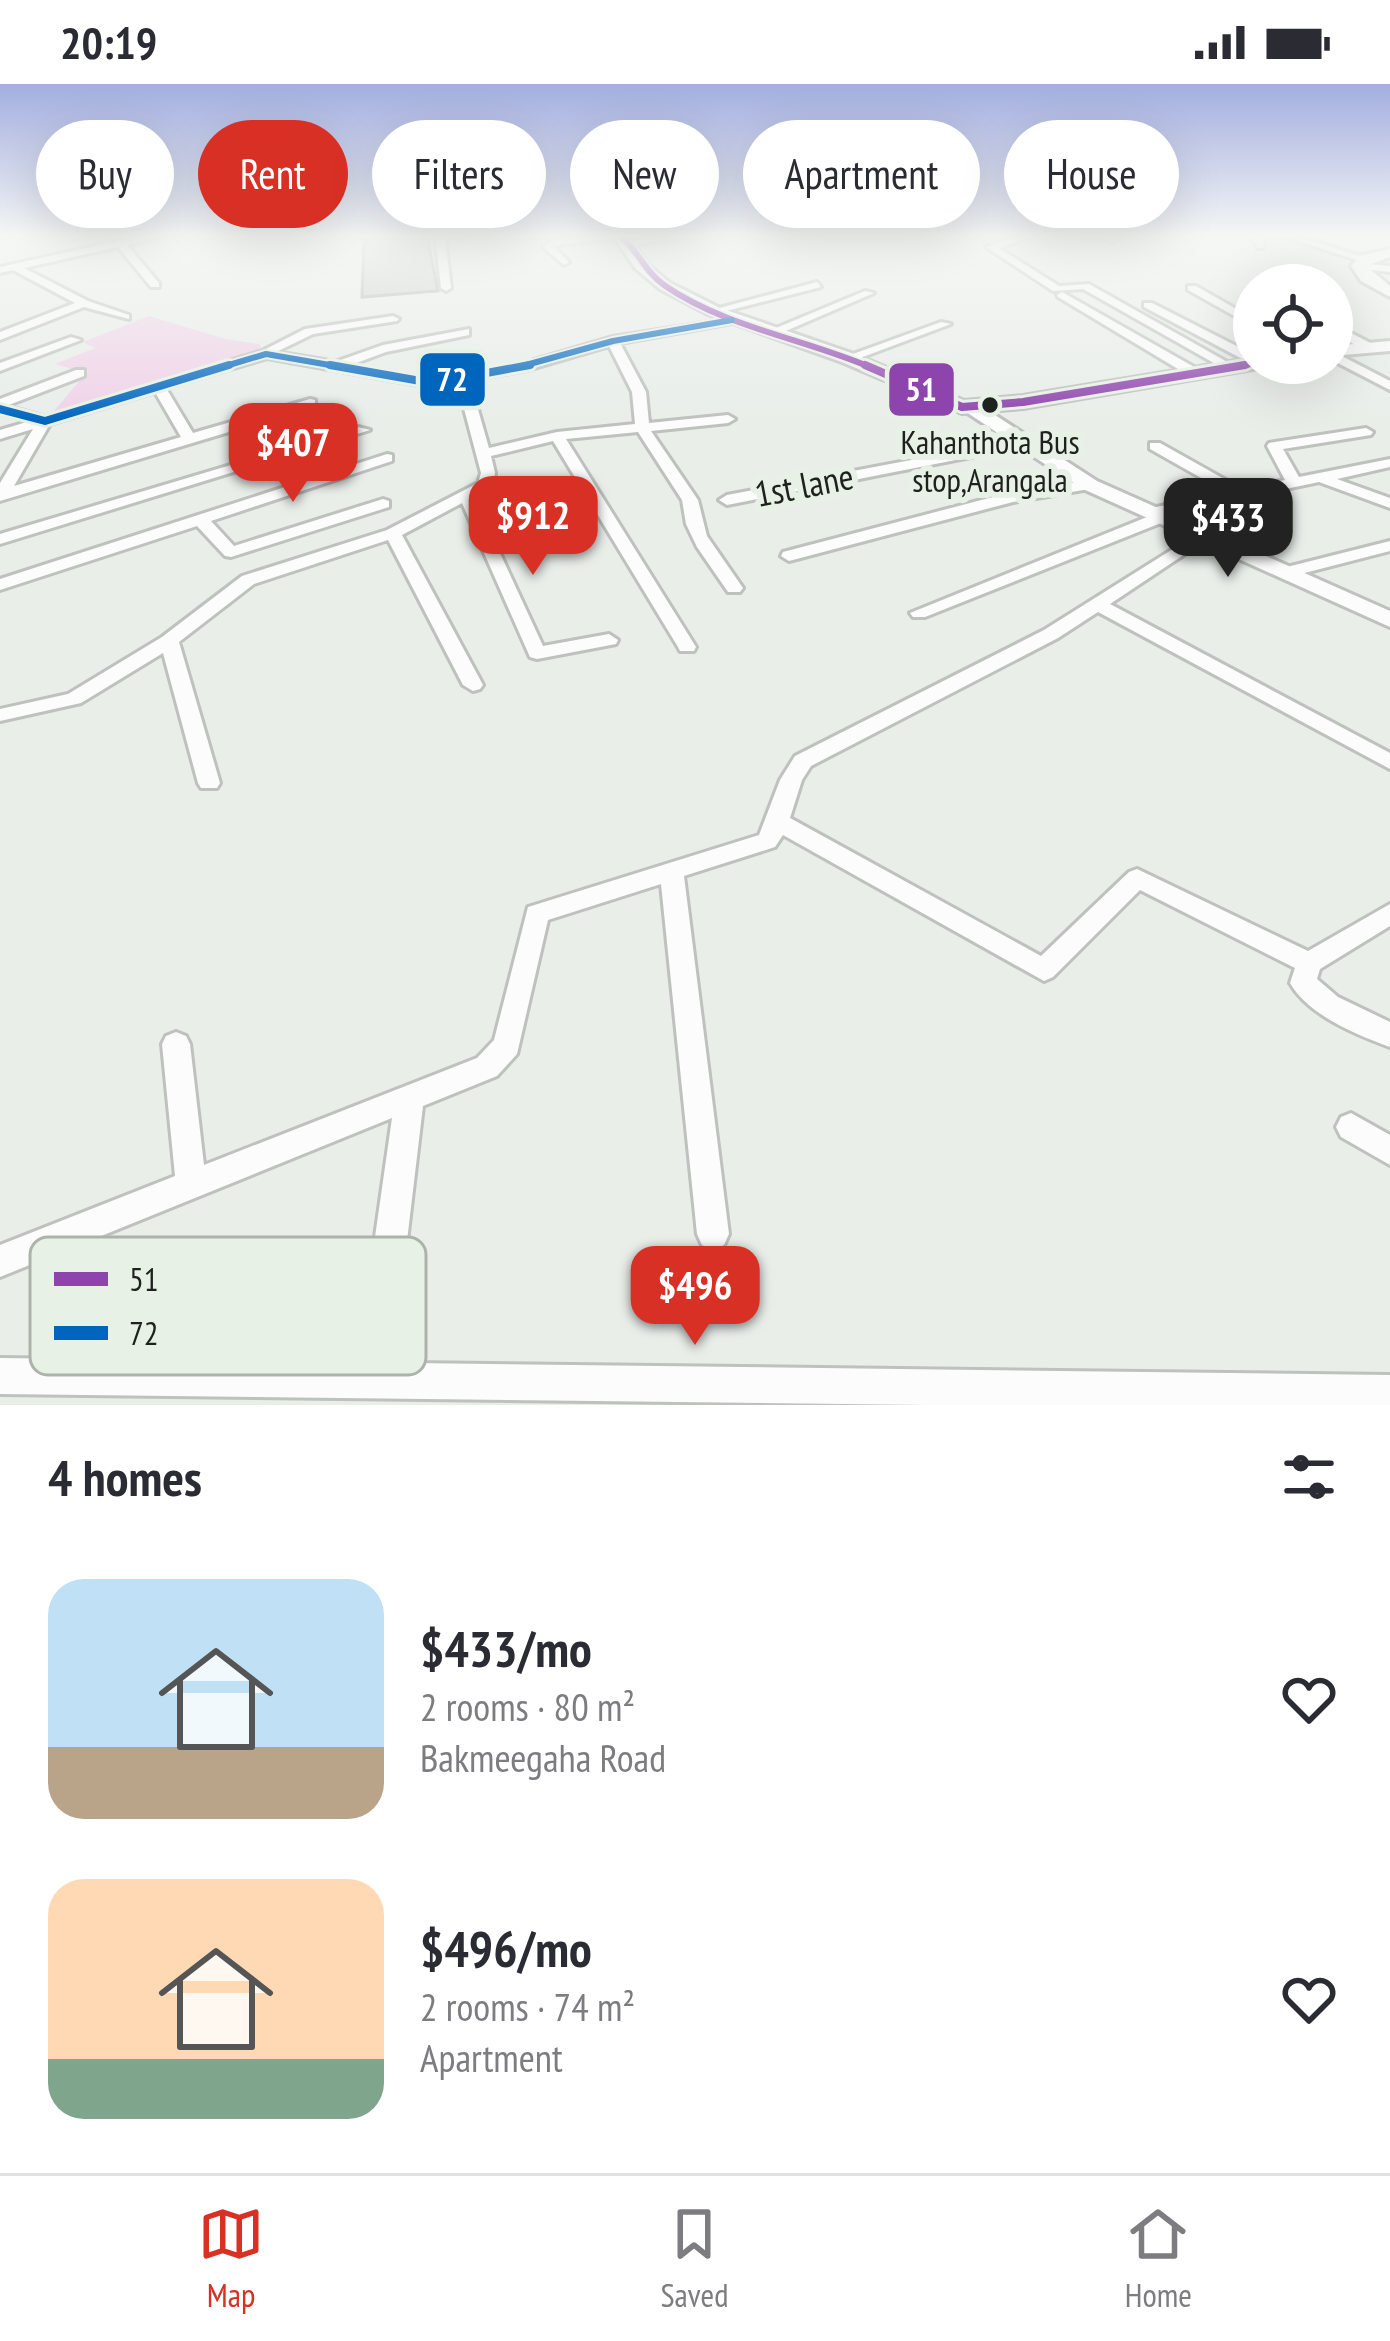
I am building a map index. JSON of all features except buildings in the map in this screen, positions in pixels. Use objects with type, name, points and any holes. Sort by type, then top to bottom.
[{"type":"main road","points":[[689,299],[723,316],[848,358],[972,408],[1232,368]]},
{"type":"main road","points":[[1353,350],[1390,346]]},
{"type":"street","points":[[76,299],[125,317]]},
{"type":"street","points":[[432,383],[527,366],[776,299]]},
{"type":"street","points":[[770,333],[855,299]]},
{"type":"street","points":[[1067,299],[1198,375]]},
{"type":"street","points":[[1109,299],[1232,368]]},
{"type":"street","points":[[1137,299],[1233,350]]},
{"type":"street","points":[[0,336],[84,303]]},
{"type":"street","points":[[0,435],[266,354],[288,340],[323,329],[393,319]]},
{"type":"street","points":[[848,358],[944,324]]},
{"type":"street","points":[[338,365],[383,349],[465,332]]},
{"type":"street","points":[[1353,339],[1370,348]]},
{"type":"street","points":[[0,368],[75,340]]},
{"type":"street","points":[[613,341],[639,392],[642,427],[690,500],[690,513],[710,558],[734,588]]},
{"type":"street","points":[[0,716],[74,699],[169,641],[248,580],[392,533],[485,485],[488,473],[468,399],[432,383],[266,354]]},
{"type":"street","points":[[1353,365],[1390,386]]},
{"type":"street","points":[[0,406],[80,373]]},
{"type":"street","points":[[158,386],[189,439]]},
{"type":"street","points":[[0,495],[310,403]]},
{"type":"street","points":[[0,406],[45,421]]},
{"type":"street","points":[[972,408],[1090,485],[1390,620]]},
{"type":"street","points":[[483,454],[557,436],[728,419]]},
{"type":"street","points":[[0,495],[45,421]]},
{"type":"street","points":[[0,538],[363,430]]},
{"type":"street","points":[[1294,482],[1274,446],[1366,431]]},
{"type":"street","points":[[557,436],[687,647]]},
{"type":"street","name":"1st lane","points":[[727,500],[1022,442]]},
{"type":"street","points":[[1155,446],[1240,494]]},
{"type":"street","points":[[0,585],[387,458]]},
{"type":"street","points":[[920,613],[1154,515],[1390,463]]},
{"type":"street","points":[[1318,477],[1390,503]]},
{"type":"street","points":[[789,556],[1012,497],[1090,485]]},
{"type":"street","points":[[466,497],[537,653],[609,640]]},
{"type":"street","points":[[231,552],[383,504]]},
{"type":"street","points":[[200,519],[231,552],[248,580]]},
{"type":"street","points":[[392,533],[473,685]]},
{"type":"street","points":[[60,1237],[487,1067],[507,1046],[537,914],[766,842],[780,823],[790,775],[803,761],[1052,634],[1200,537]]},
{"type":"street","points":[[1285,573],[1390,546]]},
{"type":"street","points":[[1097,604],[1390,762]]},
{"type":"street","points":[[169,641],[209,783]]},
{"type":"street","points":[[780,823],[1044,970],[1137,878],[1309,963]]},
{"type":"street","points":[[671,870],[712,1234]]},
{"type":"street","points":[[1390,914],[1309,963],[1303,983],[1329,1005],[1390,1035]]},
{"type":"street","points":[[176,1044],[191,1185]]},
{"type":"street","points":[[391,1237],[409,1098]]},
{"type":"street","points":[[1351,1127],[1390,1151]]},
{"type":"street","points":[[0,1261],[30,1249]]},
{"type":"street","points":[[0,1376],[1390,1394]]},
{"type":"shaded area","points":[[149,316],[225,339],[260,344],[262,352],[48,418],[86,373],[55,364],[95,348],[83,342]]},
{"type":"transit line","name":"51","points":[[690,299],[962,407],[1023,402],[1233,367]]},
{"type":"transit line","name":"72","points":[[0,409],[45,421],[266,354],[432,383],[527,366],[613,341],[732,320]]},
{"type":"place","name":"Kahanthota Bus stop,Arangala","points":[[990,405]]}]
